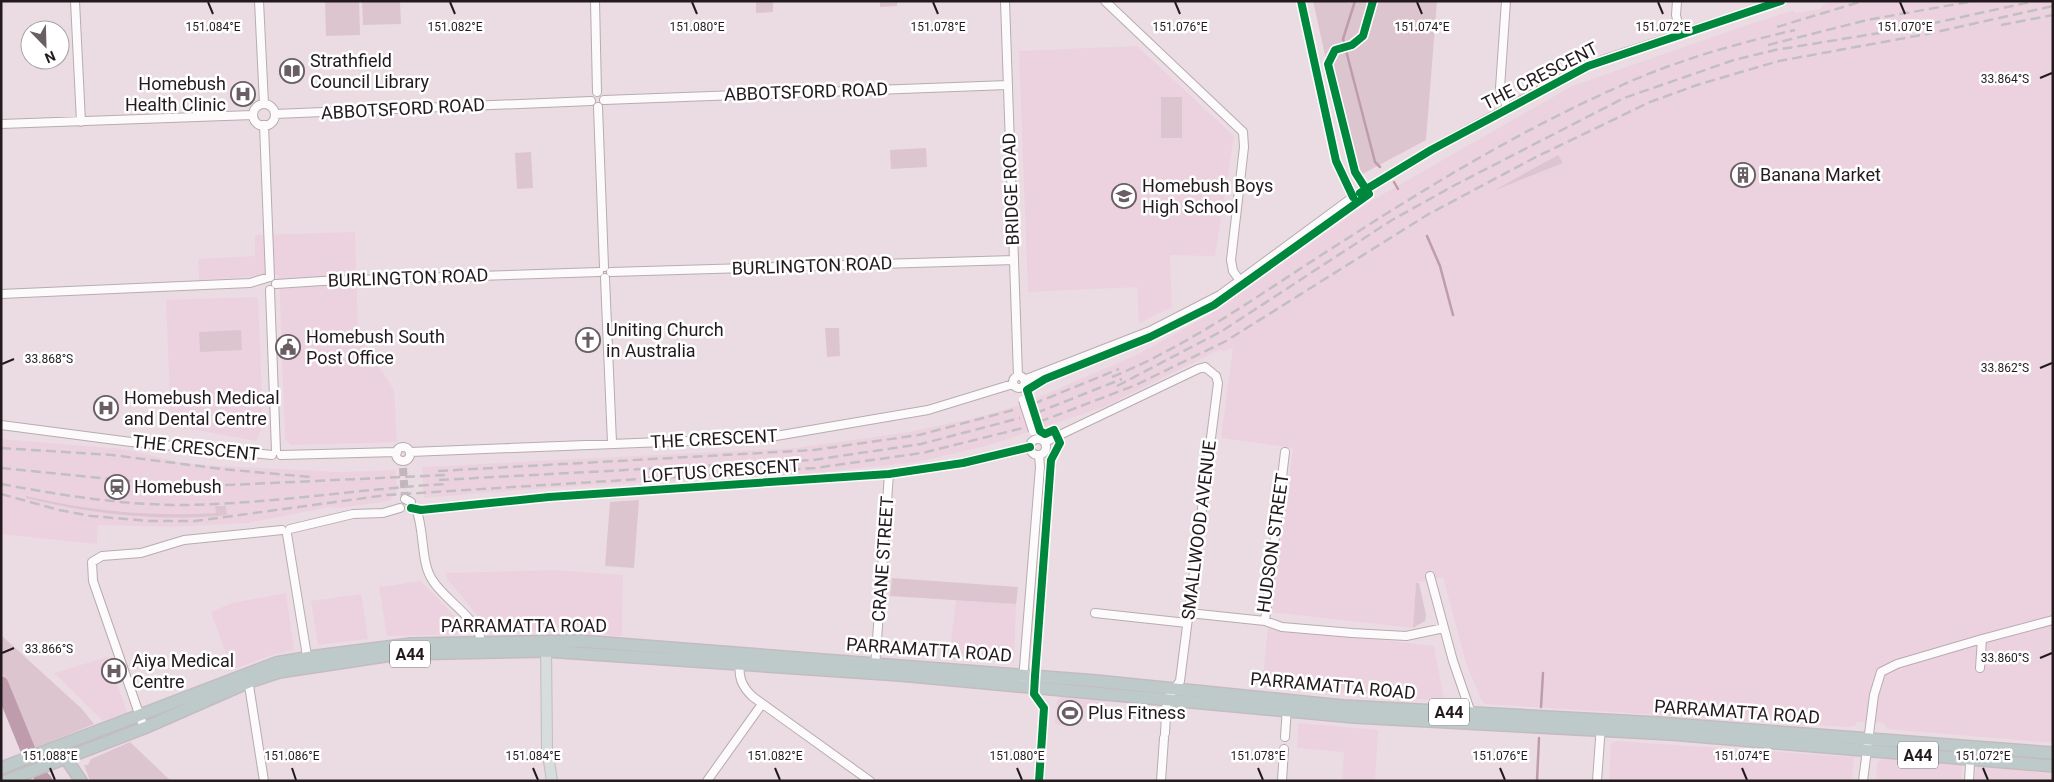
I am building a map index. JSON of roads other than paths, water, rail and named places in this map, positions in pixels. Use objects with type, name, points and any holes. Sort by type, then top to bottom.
[{"type":"highway","name":"PARRAMATTA ROAD","points":[[308,662],[398,654],[546,646],[579,640],[740,658],[1023,681],[1175,688],[1354,717],[1472,718],[1601,725],[1970,753],[2053,753]]},
{"type":"highway","name":"PARRAMATTA ROAD","points":[[1,770],[139,716],[248,678],[279,672],[308,662],[411,644],[481,641],[546,646]]},
{"type":"highway","name":"PARRAMATTA ROAD","points":[[6,781],[144,728],[248,678]]},
{"type":"highway","name":"PARRAMATTA ROAD","points":[[1023,681],[1168,699],[1288,706]]},
{"type":"highway","name":"PARRAMATTA ROAD","points":[[1970,753],[2053,766]]},
{"type":"highway","points":[[1,770],[56,755],[65,757],[81,781]]},
{"type":"main road","points":[[546,646],[547,748],[552,781]]},
{"type":"street","points":[[76,1],[81,122]]},
{"type":"street","points":[[259,1],[264,104]]},
{"type":"street","points":[[595,1],[598,92],[604,100],[602,105],[598,107]]},
{"type":"street","name":"BRIDGE ROAD","points":[[1005,1],[1014,260],[1021,378]]},
{"type":"street","points":[[1105,1],[1243,132],[1244,147],[1231,260],[1233,271],[1240,282]]},
{"type":"street","points":[[1301,1],[1336,160],[1353,197]]},
{"type":"street","points":[[1506,1],[1500,88],[1507,108]]},
{"type":"street","points":[[1677,1],[1676,15],[1680,33]]},
{"type":"street","name":"THE CRESCENT","points":[[1021,378],[1150,331],[1220,295],[1353,197],[1507,108],[1588,66],[1680,33],[1781,1]]},
{"type":"street","name":"ABBOTSFORD ROAD","points":[[604,100],[1008,85]]},
{"type":"street","points":[[598,92],[592,94],[591,101],[598,107],[603,272],[612,443]]},
{"type":"street","name":"ABBOTSFORD ROAD","points":[[275,114],[591,101]]},
{"type":"street","points":[[264,104],[272,108],[275,114],[271,123],[264,125],[255,121],[253,115],[255,108],[264,104]]},
{"type":"street","points":[[1,124],[253,115]]},
{"type":"street","points":[[264,125],[267,279],[265,288],[270,290]]},
{"type":"street","name":"BURLINGTON ROAD","points":[[276,284],[332,280],[603,272],[609,277],[611,272],[1014,260]]},
{"type":"street","points":[[1,294],[274,279],[276,284],[270,290],[276,454]]},
{"type":"street","name":"SMALLWOOD AVENUE","points":[[1045,442],[1198,369],[1205,367],[1216,376],[1218,383],[1180,683],[1168,699]]},
{"type":"street","points":[[1021,378],[1014,379],[1023,400],[1035,439],[1030,447],[1034,453],[1039,455]]},
{"type":"street","name":"THE CRESCENT","points":[[1,425],[131,442],[276,454],[397,452],[403,447],[410,452],[786,435],[928,410],[1016,386]]},
{"type":"street","points":[[1035,439],[1045,442],[1045,451],[1039,455]]},
{"type":"street","name":"LOFTUS CRESCENT","points":[[413,509],[888,474],[963,463],[1030,447]]},
{"type":"street","points":[[397,452],[398,458],[403,464],[410,452]]},
{"type":"street","name":"HUDSON STREET","points":[[1189,613],[1265,621],[1285,452]]},
{"type":"street","points":[[1023,681],[1040,466],[1039,455]]},
{"type":"street","name":"CRANE STREET","points":[[875,669],[888,474]]},
{"type":"street","points":[[400,508],[400,502],[405,499],[410,501],[432,580],[472,624],[480,634],[481,641]]},
{"type":"street","points":[[400,508],[405,512],[413,509]]},
{"type":"street","points":[[144,728],[93,581],[92,562],[102,556],[141,553],[184,540],[287,531],[353,514],[384,513],[400,508]]},
{"type":"street","points":[[287,531],[308,662]]},
{"type":"street","points":[[1430,576],[1453,661],[1472,718]]},
{"type":"street","points":[[1095,613],[1187,623]]},
{"type":"street","points":[[1862,781],[1874,695],[1881,672],[1897,664],[2053,620]]},
{"type":"street","points":[[1265,621],[1282,627],[1406,636],[1444,628]]},
{"type":"street","points":[[1980,668],[1982,639]]},
{"type":"street","points":[[740,658],[738,676],[745,690],[860,778],[870,781]]},
{"type":"street","points":[[248,678],[264,781]]},
{"type":"street","points":[[1161,781],[1168,699]]},
{"type":"street","points":[[707,781],[762,704]]},
{"type":"street","points":[[1285,737],[1288,706]]},
{"type":"street","points":[[1039,781],[1044,708]]},
{"type":"street","points":[[1597,781],[1601,725]]},
{"type":"street","points":[[1282,781],[1284,749]]},
{"type":"street","points":[[1969,781],[1970,753]]},
{"type":"waterway","points":[[1355,1],[1343,39],[1375,162],[1380,167]]},
{"type":"waterway","points":[[1394,182],[1398,189]]},
{"type":"waterway","points":[[1427,236],[1440,266],[1453,315]]},
{"type":"waterway","points":[[1541,707],[1543,673]]},
{"type":"waterway","points":[[1,684],[28,750]]},
{"type":"waterway","points":[[1537,781],[1539,738]]},
{"type":"waterway","points":[[41,777],[45,781]]},
{"type":"tunnel","points":[[403,468],[405,499]]},
{"type":"railway","points":[[1777,27],[1863,1]]},
{"type":"railway","points":[[1768,45],[1867,20],[1974,1]]},
{"type":"railway","points":[[1117,386],[1222,331],[1392,220],[1455,185],[1624,98],[1734,60],[1775,50],[1916,27],[2035,1]]},
{"type":"railway","points":[[1039,422],[1136,385],[1226,341],[1427,215],[1534,158],[1650,102],[1700,84],[1779,61],[1927,34],[2053,6]]},
{"type":"railway","points":[[2001,25],[2053,15]]},
{"type":"railway","points":[[1112,377],[1173,348],[1203,331],[1411,198],[1478,158],[1583,103],[1683,61],[1727,47],[1795,30]]},
{"type":"railway","points":[[1033,404],[1119,369]]},
{"type":"railway","points":[[1036,413],[1122,379]]},
{"type":"railway","points":[[438,471],[814,450],[919,435],[1017,409]]},
{"type":"railway","points":[[439,480],[813,460],[921,444],[1020,418]]},
{"type":"railway","points":[[1,494],[59,510],[91,516],[150,521],[195,521],[387,495],[815,468],[922,453],[1023,428]]},
{"type":"railway","points":[[1,448],[112,455],[222,469],[310,477]]},
{"type":"railway","points":[[1,468],[131,481],[206,486],[445,475]]},
{"type":"railway","points":[[1,484],[114,501],[159,505],[248,502],[446,484]]},
{"type":"place","name":"Strathfield Council Library","points":[[292,71]]},
{"type":"place","name":"Homebush Health Clinic","points":[[243,94]]},
{"type":"place","name":"Banana Market","points":[[1743,175]]},
{"type":"place","name":"Homebush Boys High School","points":[[1124,196]]},
{"type":"place","name":"Uniting Church in Australia","points":[[588,340]]},
{"type":"place","name":"Homebush South Post Office","points":[[288,347]]},
{"type":"place","name":"Homebush Medical and Dental Centre","points":[[106,408]]},
{"type":"place","name":"Homebush","points":[[117,487]]},
{"type":"place","name":"Aiya Medical Centre","points":[[114,671]]},
{"type":"place","name":"Plus Fitness","points":[[1070,713]]}]
